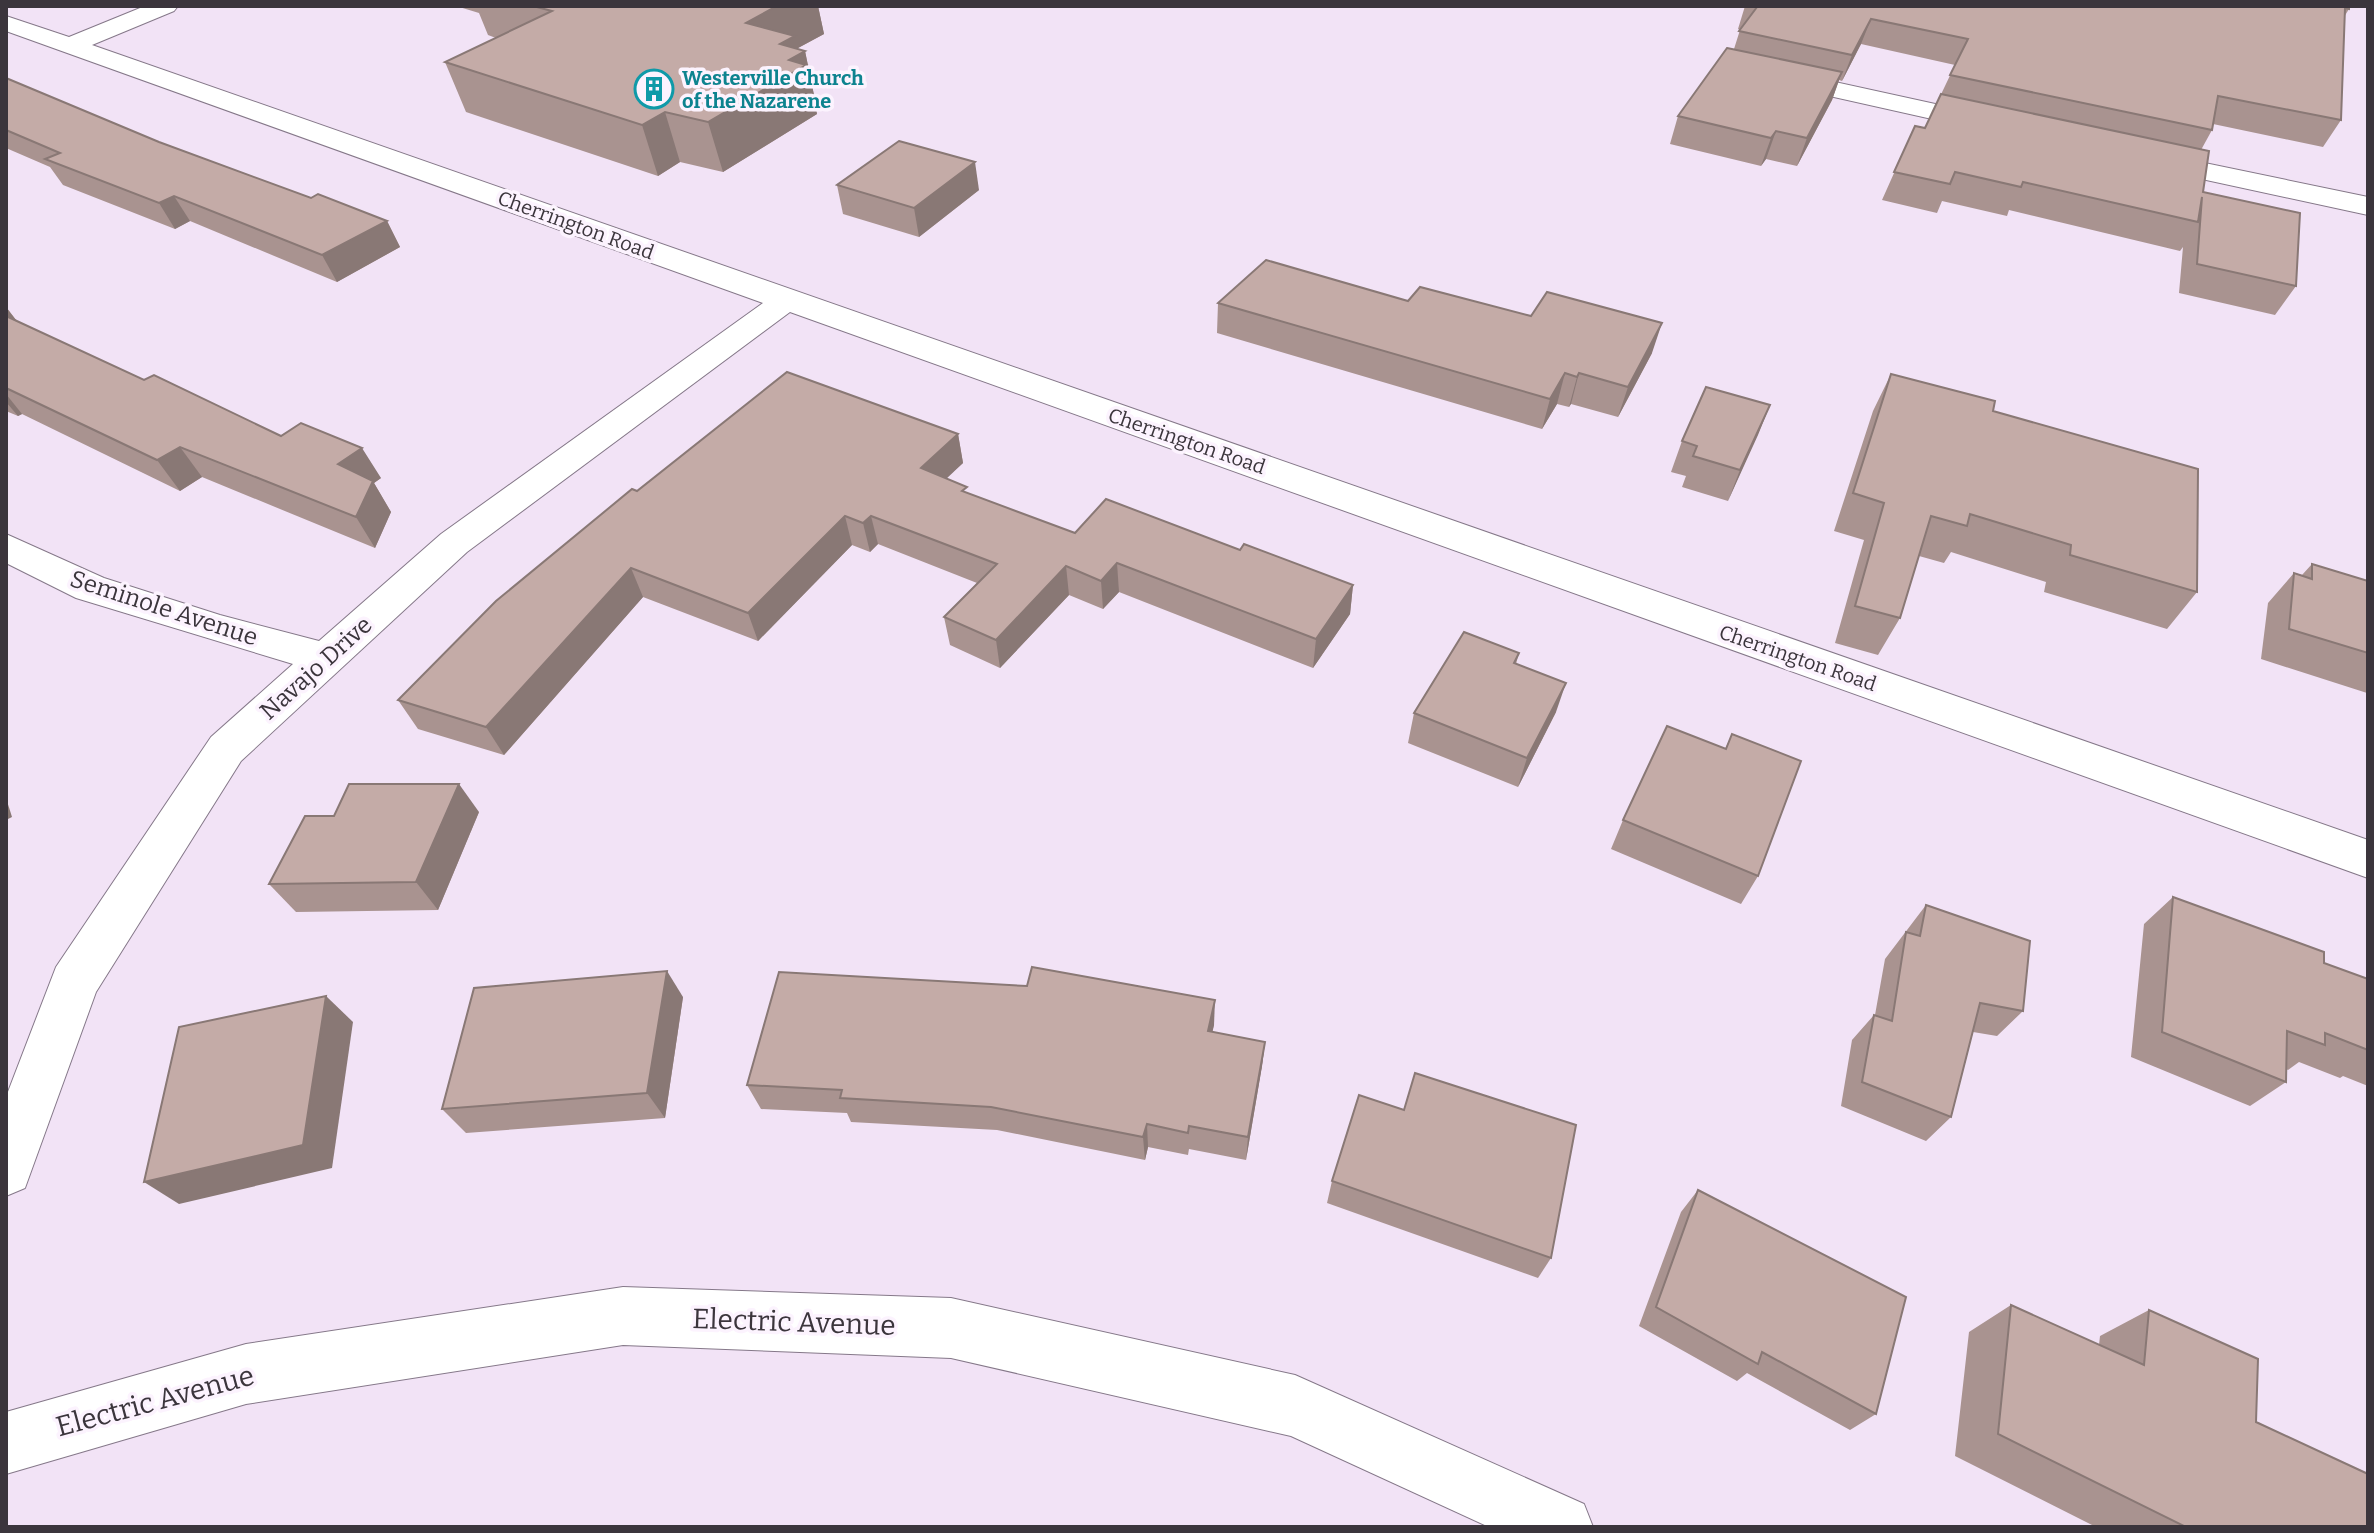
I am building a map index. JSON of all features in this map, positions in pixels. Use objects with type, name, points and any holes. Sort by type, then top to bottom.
[{"type":"street","points":[[70,45],[166,6]]},
{"type":"street","name":"Cherrington Road","points":[[6,23],[2368,859]]},
{"type":"street","points":[[1753,72],[2016,130]]},
{"type":"street","points":[[2124,153],[2368,206]]},
{"type":"street","name":"Navajo Drive","points":[[6,1169],[74,983],[226,749],[454,543],[787,300]]},
{"type":"street","name":"Seminole Avenue","points":[[6,547],[90,588],[214,628],[326,658]]},
{"type":"street","name":"Electric Avenue","points":[[6,1443],[246,1374],[623,1316],[951,1328],[1295,1406],[1561,1527]]},
{"type":"building","points":[[533,6],[777,6],[746,23],[795,36],[780,44],[805,51],[789,60],[806,65],[708,122],[665,112],[642,125],[445,62],[552,11]]},
{"type":"building","points":[[1754,6],[2349,6],[2349,9],[2345,8],[2341,120],[2218,96],[2212,130],[1950,75],[1968,39],[1871,19],[1852,55],[1739,31],[1757,7]]},
{"type":"building","points":[[1727,48],[1842,72],[1807,138],[1776,131],[1771,138],[1678,116]]},
{"type":"building","points":[[6,78],[159,142],[311,198],[318,194],[387,221],[322,255],[174,196],[159,203],[45,159],[60,153],[6,130]]},
{"type":"building","points":[[1941,94],[2209,151],[2203,192],[2300,213],[2296,286],[2197,264],[2202,197],[2198,222],[2023,182],[2021,187],[1955,172],[1950,184],[1894,172],[1915,126],[1925,128]]},
{"type":"building","points":[[899,141],[975,162],[914,208],[837,185]]},
{"type":"building","points":[[1266,260],[1408,301],[1420,287],[1531,316],[1547,292],[1662,323],[1628,387],[1579,373],[1577,377],[1565,373],[1550,399],[1218,303]]},
{"type":"building","points":[[6,316],[144,380],[154,375],[281,436],[301,423],[362,448],[338,464],[373,481],[356,517],[180,447],[157,460],[6,388]]},
{"type":"building","points":[[787,372],[958,434],[921,468],[967,487],[962,491],[1075,533],[1106,499],[1240,550],[1244,544],[1353,585],[1316,639],[1117,563],[1101,581],[1066,566],[996,640],[944,617],[997,564],[871,516],[863,523],[845,516],[748,613],[631,568],[486,727],[398,700],[496,601],[632,489],[637,491]]},
{"type":"building","points":[[1891,374],[1995,401],[1993,411],[2198,469],[2197,592],[2070,555],[2071,545],[1970,514],[1967,526],[1931,516],[1900,618],[1855,606],[1884,503],[1853,493]]},
{"type":"building","points":[[1706,387],[1770,405],[1740,470],[1693,456],[1697,446],[1682,441]]},
{"type":"building","points":[[2312,564],[2368,581],[2368,653],[2289,629],[2294,573],[2312,579]]},
{"type":"building","points":[[1464,632],[1519,653],[1514,663],[1566,683],[1527,758],[1414,713]]},
{"type":"building","points":[[1667,726],[1726,749],[1732,734],[1801,761],[1758,876],[1623,820]]},
{"type":"building","points":[[349,784],[459,784],[416,882],[269,884],[305,816],[334,816]]},
{"type":"building","points":[[2173,897],[2324,952],[2324,963],[2368,979],[2368,1050],[2325,1033],[2325,1045],[2287,1031],[2286,1082],[2162,1032]]},
{"type":"building","points":[[1926,905],[2030,941],[2023,1011],[1980,1003],[1951,1117],[1862,1082],[1874,1015],[1892,1021],[1906,932],[1920,936]]},
{"type":"building","points":[[1032,967],[1215,1000],[1208,1031],[1265,1042],[1248,1137],[1189,1126],[1188,1133],[1147,1124],[1143,1137],[991,1107],[840,1098],[842,1090],[747,1085],[779,972],[1027,986]]},
{"type":"building","points":[[667,971],[647,1093],[442,1109],[474,988]]},
{"type":"building","points":[[326,996],[303,1145],[144,1182],[179,1027]]},
{"type":"building","points":[[1415,1073],[1576,1125],[1551,1258],[1332,1181],[1359,1095],[1404,1110]]},
{"type":"building","points":[[1698,1190],[1906,1297],[1876,1414],[1762,1352],[1758,1364],[1656,1307]]},
{"type":"building","points":[[2011,1305],[2144,1365],[2149,1310],[2258,1359],[2256,1422],[2368,1474],[2368,1527],[2186,1527],[1998,1434]]},
{"type":"place","name":"Westerville Church of the Nazarene","points":[[654,89]]}]
